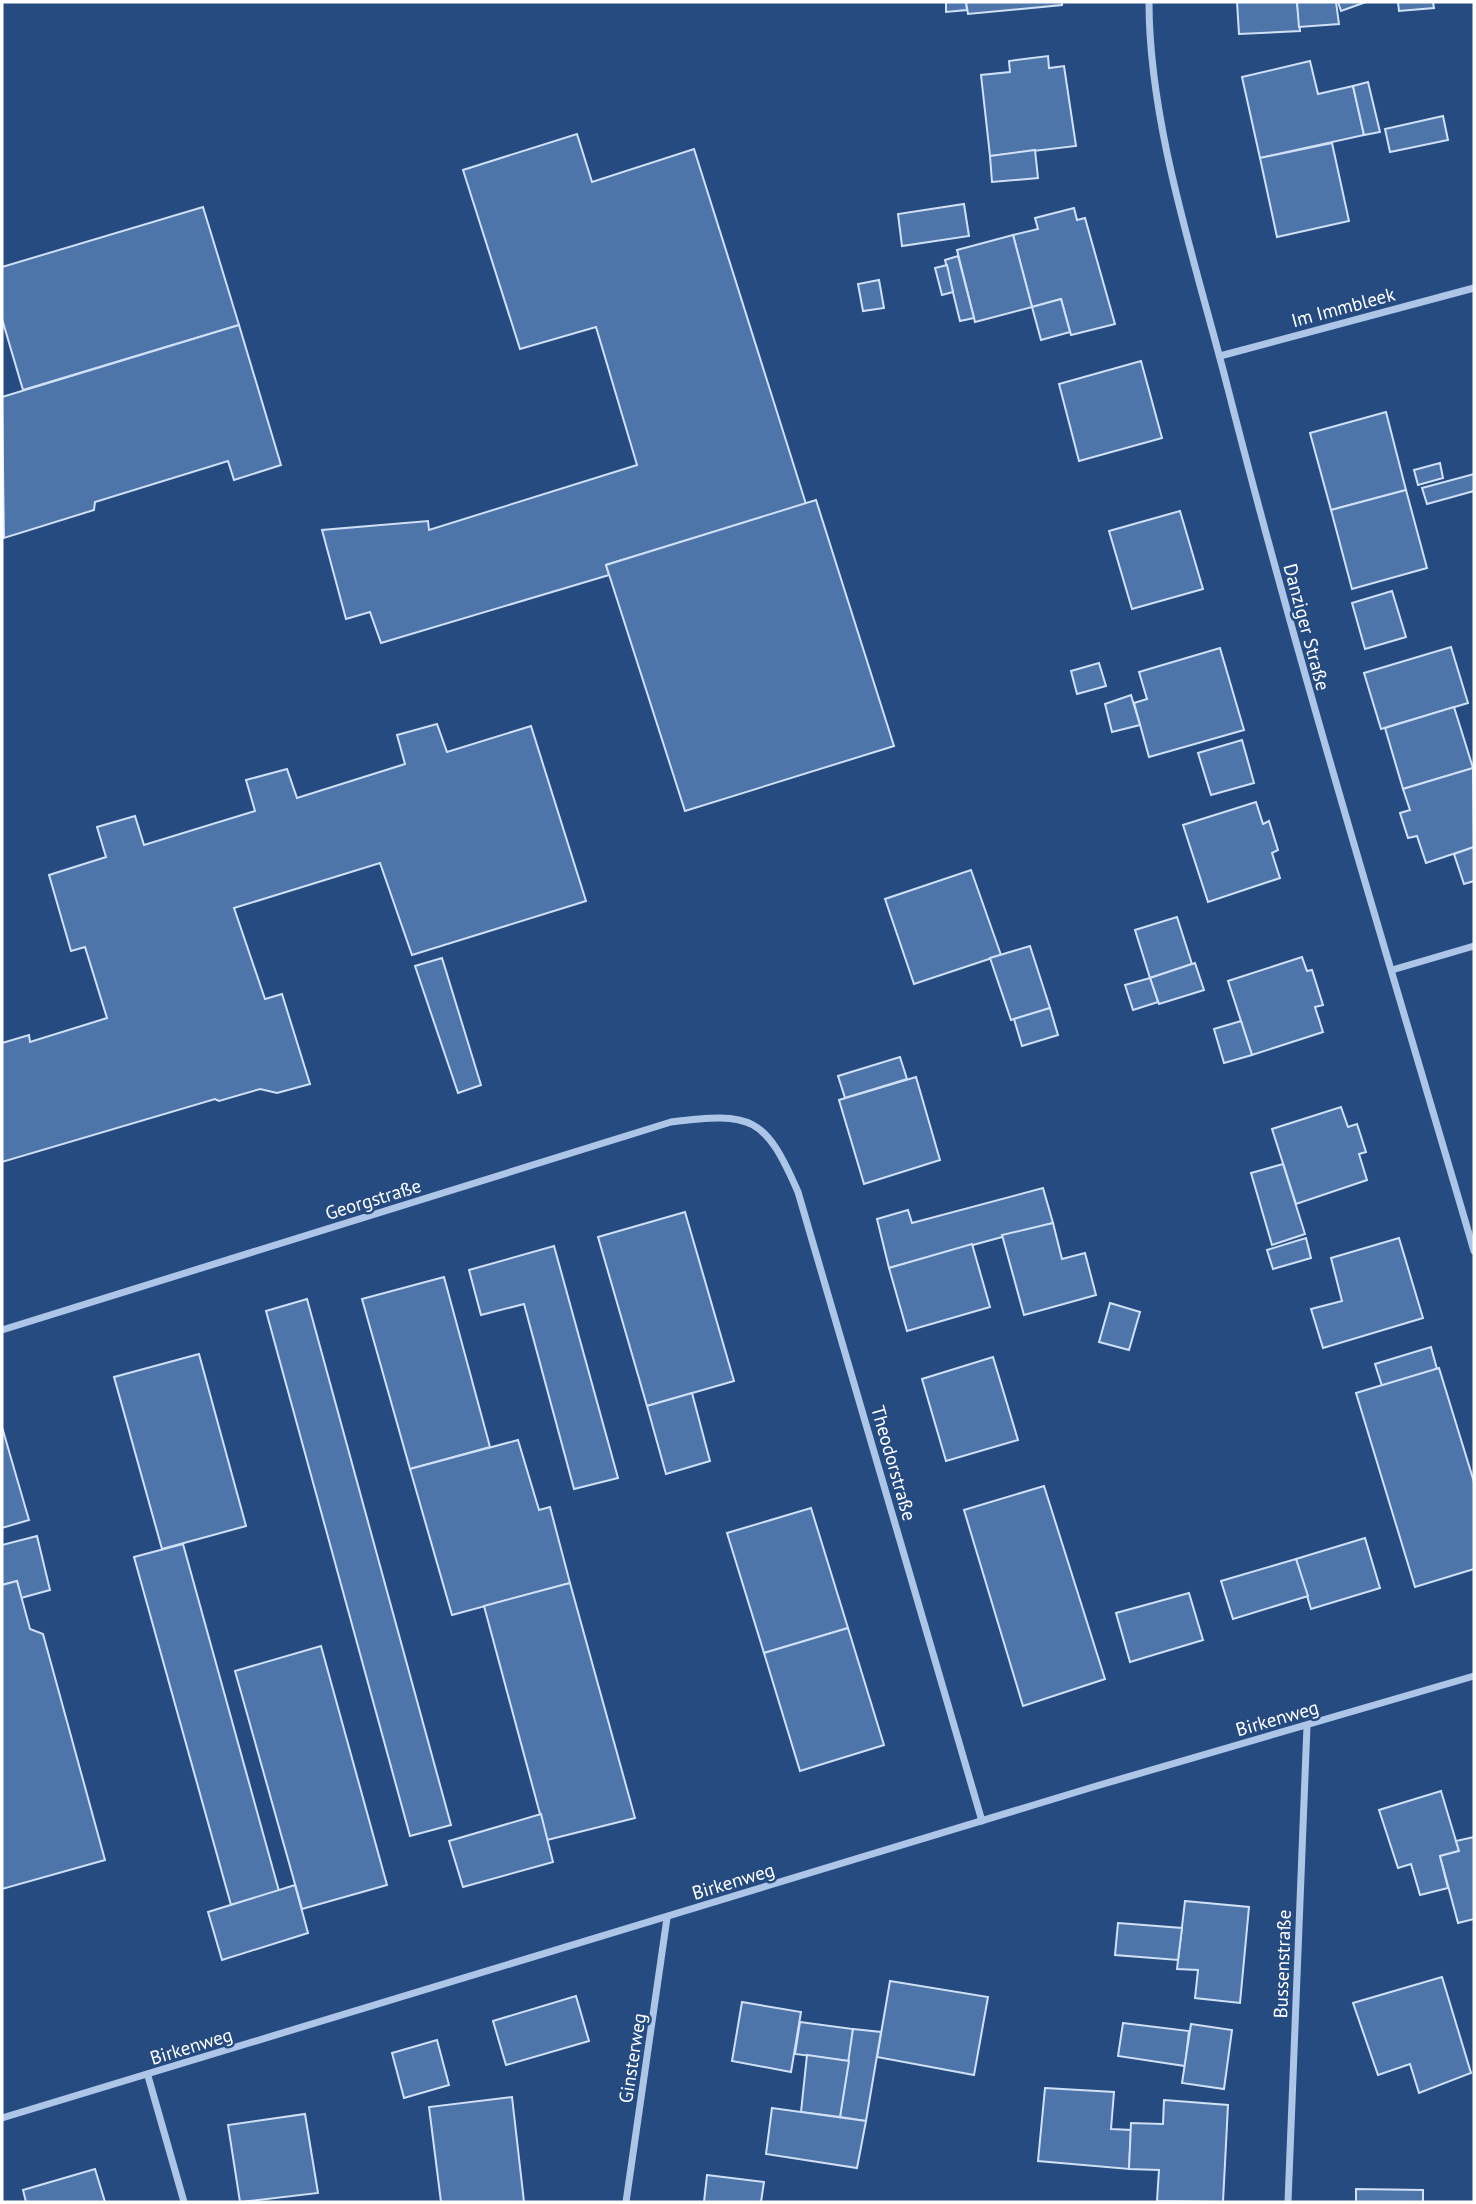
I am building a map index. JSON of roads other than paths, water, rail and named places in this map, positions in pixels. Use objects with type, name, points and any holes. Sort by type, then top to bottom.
[{"type":"street","name":"Danziger Straße","points":[[1149,2],[1149,31],[1158,101],[1220,356],[1305,681],[1474,1251]]},
{"type":"street","name":"Im Immbleek","points":[[1220,356],[1474,288]]},
{"type":"street","points":[[1392,970],[1474,946]]},
{"type":"street","name":"Georgstraße","points":[[2,1330],[671,1122],[715,1116],[757,1124]]},
{"type":"street","name":"Theodorstraße","points":[[757,1124],[782,1153],[798,1192],[982,1821]]},
{"type":"street","name":"Birkenweg","points":[[2,2118],[148,2076],[982,1821],[1474,1676]]},
{"type":"street","name":"Bussenstraße","points":[[1288,2202],[1307,1726]]},
{"type":"street","name":"Ginsterweg","points":[[626,2202],[667,1918]]},
{"type":"street","points":[[148,2076],[184,2202]]}]
